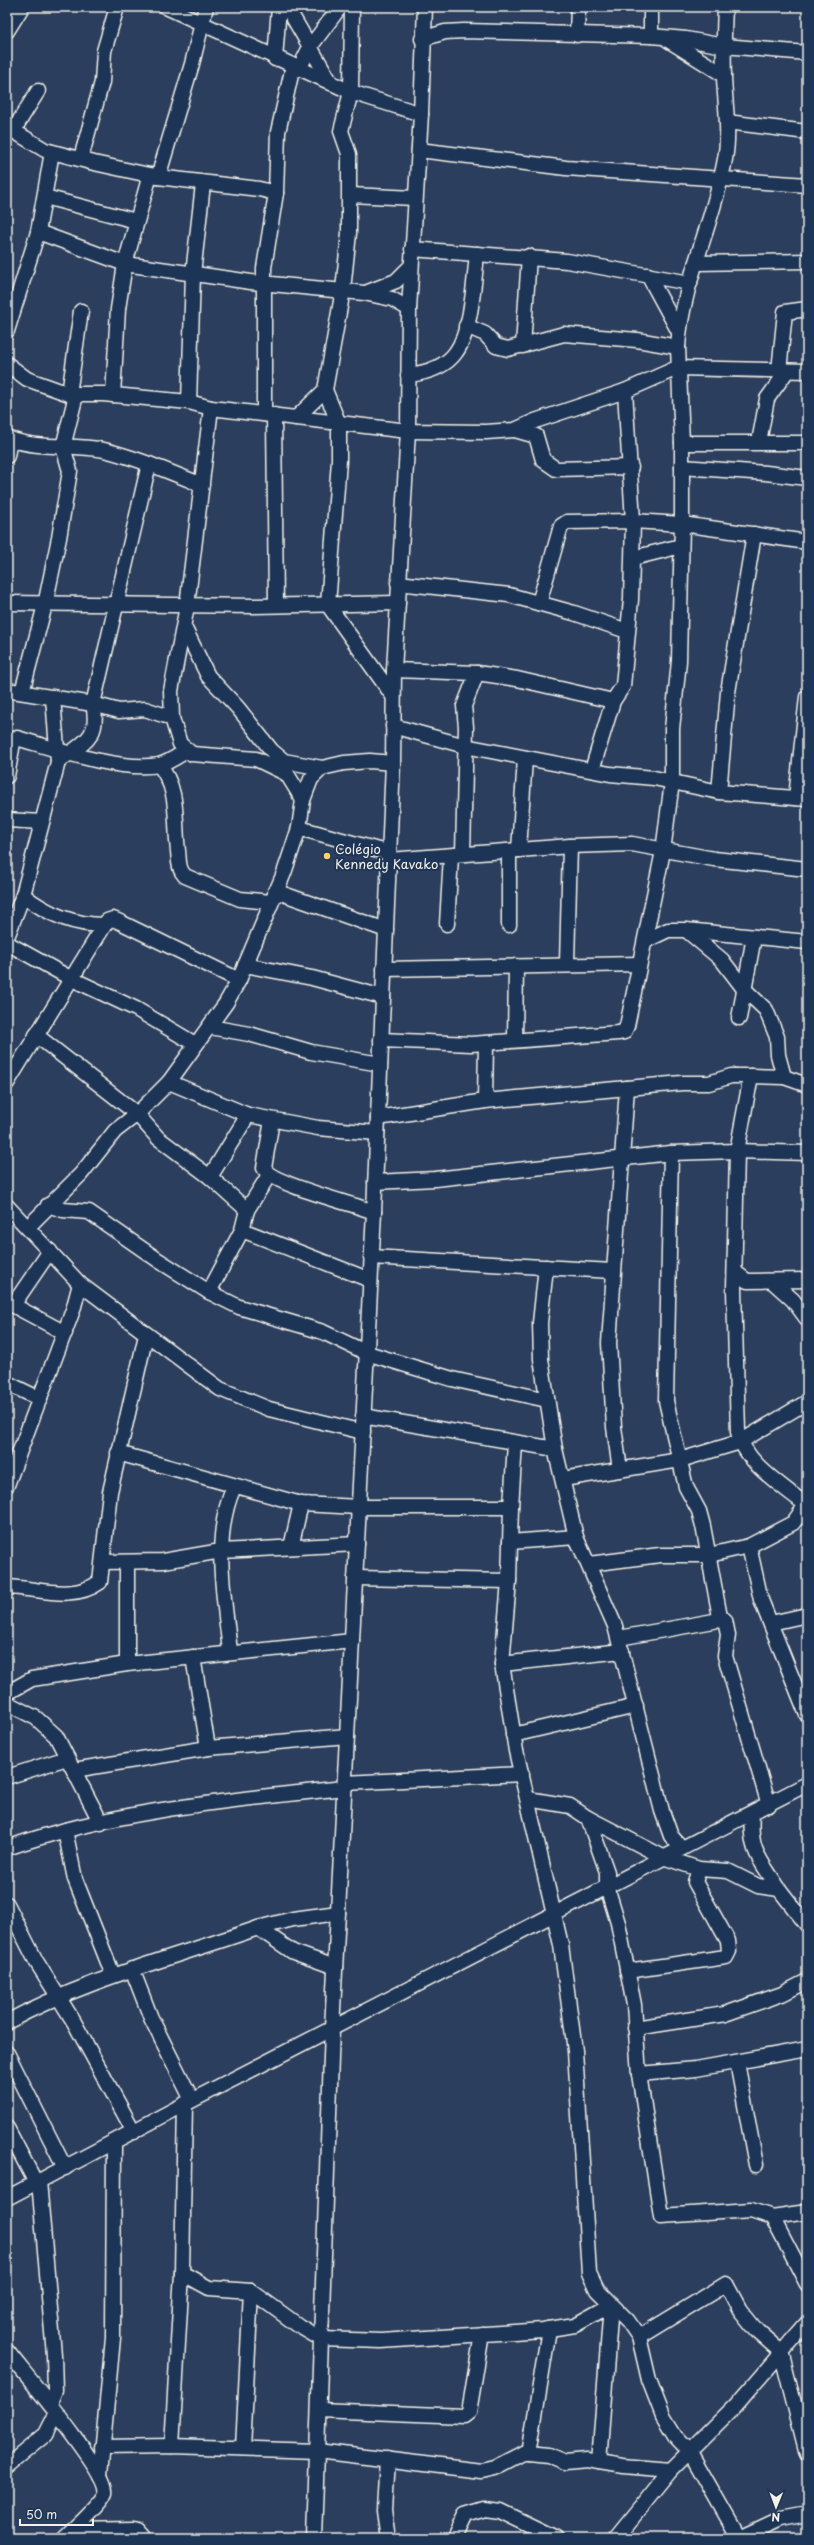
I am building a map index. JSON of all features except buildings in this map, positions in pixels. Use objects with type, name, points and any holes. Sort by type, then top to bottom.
[{"type":"street","points":[[7,31],[22,7]]},
{"type":"street","points":[[81,158],[102,82],[104,51],[117,7]]},
{"type":"street","points":[[166,7],[275,59],[330,83],[352,92],[421,114]]},
{"type":"street","points":[[113,395],[118,309],[125,264],[136,221],[154,176],[203,25],[206,7]]},
{"type":"street","points":[[275,59],[279,7]]},
{"type":"street","points":[[287,7],[330,83]]},
{"type":"street","points":[[276,605],[264,283],[266,254],[276,193],[278,132],[296,68],[310,46],[340,7]]},
{"type":"street","points":[[352,7],[352,92],[342,131],[349,154],[350,195],[343,290],[326,390],[339,424],[339,461],[328,605],[393,696]]},
{"type":"street","points":[[314,2538],[332,2029],[374,1212],[393,763],[394,670],[408,431],[409,309],[421,114],[422,39],[425,7]]},
{"type":"street","points":[[578,7],[578,35]]},
{"type":"street","points":[[651,7],[658,37],[724,75]]},
{"type":"street","points":[[381,1040],[486,1043],[624,1032],[627,1026],[663,851],[672,782],[672,729],[679,661],[682,524],[682,443],[677,368],[679,332],[690,283],[721,178],[725,158],[727,122],[724,75],[725,7]]},
{"type":"street","points":[[422,39],[445,32],[464,31],[658,37],[724,46],[807,53]]},
{"type":"street","points":[[38,91],[10,129],[33,144],[52,152],[154,176],[203,184],[259,189],[276,193]]},
{"type":"street","points":[[727,122],[807,132]]},
{"type":"street","points":[[419,150],[566,168],[807,185]]},
{"type":"street","points":[[7,331],[38,232],[52,152]]},
{"type":"street","points":[[189,402],[193,274],[203,184]]},
{"type":"street","points":[[350,195],[415,198]]},
{"type":"street","points":[[45,197],[136,221]]},
{"type":"street","points":[[38,232],[125,264],[264,283],[364,293],[392,299],[409,309]]},
{"type":"street","points":[[412,249],[529,256],[596,265],[690,283]]},
{"type":"street","points":[[408,375],[427,372],[448,360],[456,353],[471,308],[477,254]]},
{"type":"street","points":[[523,346],[529,256]]},
{"type":"street","points":[[696,263],[807,262]]},
{"type":"street","points":[[364,293],[396,281],[411,266]]},
{"type":"street","points":[[648,275],[679,332]]},
{"type":"street","points":[[760,442],[767,399],[783,371],[785,312],[807,309]]},
{"type":"street","points":[[22,692],[45,605],[70,471],[63,447],[72,394],[81,312]]},
{"type":"street","points":[[466,326],[489,336],[496,346],[501,349],[523,346],[564,334],[637,340],[678,347]]},
{"type":"street","points":[[7,364],[27,379],[72,394],[113,395],[189,402],[211,408],[408,431],[466,433],[515,430],[536,436],[543,460],[556,469],[631,467]]},
{"type":"street","points":[[515,430],[535,420],[625,391],[677,368],[807,371]]},
{"type":"street","points":[[296,418],[326,390]]},
{"type":"street","points":[[592,770],[613,701],[624,686],[633,558],[631,467],[625,391]]},
{"type":"street","points":[[211,408],[187,606],[171,691],[172,718],[177,737],[186,751],[200,755],[256,759],[286,767],[322,768],[356,761],[393,763]]},
{"type":"street","points":[[7,456],[8,439],[40,447],[103,450],[149,464],[202,485]]},
{"type":"street","points":[[682,443],[807,443]]},
{"type":"street","points":[[61,755],[84,744],[95,727],[93,704],[114,605],[149,464]]},
{"type":"street","points":[[682,468],[766,473],[807,478]]},
{"type":"street","points":[[539,603],[562,523],[633,521],[682,524],[807,542]]},
{"type":"street","points":[[719,792],[728,692],[754,534]]},
{"type":"street","points":[[633,558],[681,546]]},
{"type":"street","points":[[398,583],[509,595],[627,631]]},
{"type":"street","points":[[7,603],[45,605],[187,606],[398,604]]},
{"type":"street","points":[[184,627],[208,676],[238,708],[286,767],[303,800]]},
{"type":"street","points":[[394,670],[477,673],[517,679],[613,701]]},
{"type":"street","points":[[447,924],[457,855],[465,746],[465,700],[477,673]]},
{"type":"street","points":[[7,690],[93,704],[119,710],[146,709],[172,718]]},
{"type":"street","points":[[7,937],[23,895],[41,822],[61,755],[53,697]]},
{"type":"street","points":[[393,726],[465,746],[592,770],[672,782],[719,792],[802,799],[807,697]]},
{"type":"street","points":[[7,776],[14,743],[17,738],[61,755],[122,764],[163,763],[186,751]]},
{"type":"street","points":[[509,925],[514,850],[525,758]]},
{"type":"street","points":[[163,763],[173,790],[175,831],[182,872],[191,879],[240,899],[272,896],[386,930]]},
{"type":"street","points":[[28,1227],[48,1205],[81,1174],[115,1131],[137,1114],[169,1082],[195,1044],[210,1027],[239,980],[272,896],[284,873],[299,828],[303,800],[311,779],[322,768]]},
{"type":"street","points":[[7,820],[41,822]]},
{"type":"street","points":[[299,828],[389,857],[457,855],[570,846],[632,844],[663,851],[714,859],[807,869]]},
{"type":"street","points":[[567,964],[570,846]]},
{"type":"street","points":[[23,895],[50,914],[86,925],[104,925]]},
{"type":"street","points":[[650,916],[668,930]]},
{"type":"street","points":[[7,1083],[11,1068],[36,1035],[104,925],[112,919],[239,980]]},
{"type":"street","points":[[645,941],[668,930],[686,930],[807,942]]},
{"type":"street","points":[[686,930],[722,960],[744,989],[766,1010],[774,1026],[778,1055],[784,1077]]},
{"type":"street","points":[[739,1018],[754,937]]},
{"type":"street","points":[[7,943],[70,978],[136,1009],[195,1044]]},
{"type":"street","points":[[384,969],[567,964],[639,964]]},
{"type":"street","points":[[245,966],[312,978],[383,997]]},
{"type":"street","points":[[514,1040],[516,966]]},
{"type":"street","points":[[210,1027],[249,1034],[311,1052],[380,1064]]},
{"type":"street","points":[[36,1035],[137,1114],[158,1138],[210,1177],[247,1210]]},
{"type":"street","points":[[485,1101],[486,1043]]},
{"type":"street","points":[[590,1564],[660,1555],[709,1555],[749,1546],[793,1523],[807,1505],[760,1467],[740,1442],[736,1419],[734,1272],[738,1151],[756,1076],[778,1055]]},
{"type":"street","points":[[378,1118],[485,1101],[627,1088],[710,1083],[731,1076],[784,1077],[807,1085]]},
{"type":"street","points":[[169,1082],[248,1115],[318,1128],[377,1133]]},
{"type":"street","points":[[620,1470],[610,1379],[612,1271],[623,1158],[627,1088]]},
{"type":"street","points":[[210,1177],[248,1115]]},
{"type":"street","points":[[272,1120],[264,1168],[269,1175],[285,1183],[374,1212]]},
{"type":"street","points":[[375,1182],[435,1179],[671,1153],[738,1151],[807,1153]]},
{"type":"street","points":[[671,1153],[666,1391],[686,1487],[699,1511],[709,1555],[720,1617],[725,1620],[728,1635],[725,1656],[769,1805]]},
{"type":"street","points":[[209,1292],[242,1230],[247,1210],[269,1175]]},
{"type":"street","points":[[48,1205],[64,1210],[89,1212],[137,1247],[209,1292],[239,1307],[323,1332],[366,1353],[452,1380],[547,1400]]},
{"type":"street","points":[[7,1206],[80,1284],[206,1380],[248,1402],[363,1432]]},
{"type":"street","points":[[242,1230],[370,1280]]},
{"type":"street","points":[[50,1251],[10,1303],[65,1333]]},
{"type":"street","points":[[371,1257],[612,1271]]},
{"type":"street","points":[[546,1267],[540,1323],[540,1360],[555,1449],[576,1536],[590,1564],[620,1644],[662,1811],[671,1836],[682,1848]]},
{"type":"street","points":[[734,1272],[747,1281],[773,1282],[807,1280]]},
{"type":"street","points":[[734,1290],[747,1281]]},
{"type":"street","points":[[773,1282],[793,1300],[807,1319]]},
{"type":"street","points":[[7,1485],[10,1468],[40,1399],[65,1333],[80,1284]]},
{"type":"street","points":[[7,1587],[69,1593],[83,1591],[100,1582],[103,1562],[105,1522],[118,1453],[146,1335]]},
{"type":"street","points":[[7,1383],[40,1399]]},
{"type":"street","points":[[563,1479],[680,1460],[740,1442],[807,1402]]},
{"type":"street","points":[[363,1416],[555,1449]]},
{"type":"street","points":[[515,1443],[509,1581],[502,1664],[513,1736],[561,1945],[575,2051],[588,2262],[592,2282],[611,2305],[628,2321],[639,2337],[649,2380],[663,2416],[673,2434],[690,2452],[739,2538],[780,2519],[807,2514]]},
{"type":"street","points":[[118,1453],[234,1487],[301,1504],[359,1507],[511,1508]]},
{"type":"street","points":[[230,1652],[221,1551],[228,1504],[234,1487]]},
{"type":"street","points":[[291,1547],[301,1504]]},
{"type":"street","points":[[510,1542],[576,1536]]},
{"type":"street","points":[[103,1562],[127,1563],[163,1561],[221,1551],[357,1544]]},
{"type":"street","points":[[749,1546],[761,1600],[807,1715]]},
{"type":"street","points":[[127,1563],[127,1664]]},
{"type":"street","points":[[355,1578],[509,1581]]},
{"type":"street","points":[[771,1623],[807,1615]]},
{"type":"street","points":[[502,1664],[620,1644],[714,1621],[720,1617]]},
{"type":"street","points":[[7,1693],[32,1680],[127,1664],[230,1652],[352,1641]]},
{"type":"street","points":[[193,1657],[208,1748]]},
{"type":"street","points":[[7,1703],[47,1727],[61,1744],[101,1823]]},
{"type":"street","points":[[513,1736],[636,1706]]},
{"type":"street","points":[[7,1777],[71,1764],[208,1748],[347,1736]]},
{"type":"street","points":[[7,1848],[65,1830],[203,1805],[344,1785],[522,1774]]},
{"type":"street","points":[[7,2198],[134,2132],[188,2102],[663,1857],[752,1814],[807,1784]]},
{"type":"street","points":[[528,1799],[570,1806],[588,1818],[663,1857],[699,1868],[728,1871],[758,1886],[779,1889]]},
{"type":"street","points":[[752,1814],[750,1836],[752,1846],[779,1889],[807,1925]]},
{"type":"street","points":[[588,1818],[607,1872],[607,1886],[618,1923],[627,1971],[636,2028],[638,2074],[661,2216],[751,2210],[772,2217],[807,2212]]},
{"type":"street","points":[[65,1830],[75,1879],[113,1975]]},
{"type":"street","points":[[627,1971],[726,1957],[729,1951],[728,1941],[695,1882],[699,1868]]},
{"type":"street","points":[[7,1904],[36,1961],[58,1996],[134,2132]]},
{"type":"street","points":[[7,2022],[58,1996],[113,1975],[286,1920],[338,1913]]},
{"type":"street","points":[[258,1928],[297,1954],[335,1968]]},
{"type":"street","points":[[132,1969],[151,2018],[188,2102],[182,2273],[172,2446]]},
{"type":"street","points":[[636,2028],[725,2014],[782,1994],[807,1981]]},
{"type":"street","points":[[638,2074],[678,2071],[807,2049]]},
{"type":"street","points":[[7,2053],[65,2168]]},
{"type":"street","points":[[737,2062],[756,2165]]},
{"type":"street","points":[[7,2128],[37,2182],[54,2355],[55,2391],[53,2409],[46,2434]]},
{"type":"street","points":[[100,2476],[113,2338],[114,2142]]},
{"type":"street","points":[[772,2217],[807,2284]]},
{"type":"street","points":[[182,2273],[209,2288],[251,2291],[299,2326],[321,2339],[381,2341],[431,2335],[482,2334],[549,2329],[575,2325],[611,2305]]},
{"type":"street","points":[[639,2337],[726,2284],[740,2310],[757,2331],[781,2352],[804,2423],[807,2454]]},
{"type":"street","points":[[243,2448],[251,2291]]},
{"type":"street","points":[[599,2462],[611,2305]]},
{"type":"street","points":[[616,2538],[671,2470],[736,2405],[807,2323]]},
{"type":"street","points":[[530,2453],[549,2329]]},
{"type":"street","points":[[319,2410],[464,2416],[469,2412],[482,2334]]},
{"type":"street","points":[[7,2351],[69,2431],[100,2476],[105,2486],[104,2496],[74,2534]]},
{"type":"street","points":[[7,2466],[46,2434],[69,2431]]},
{"type":"street","points":[[102,2447],[172,2446],[317,2451],[481,2471],[494,2468],[523,2453],[530,2453],[548,2455],[565,2462],[599,2462],[623,2466],[671,2470]]},
{"type":"street","points":[[388,2459],[384,2511],[388,2538]]},
{"type":"street","points":[[454,2538],[465,2515],[485,2509],[500,2511],[556,2538]]},
{"type":"street","points":[[74,2534],[134,2529],[139,2530],[146,2538]]},
{"type":"place","name":"Colégio Kennedy Kavako","points":[[327,856]]}]
